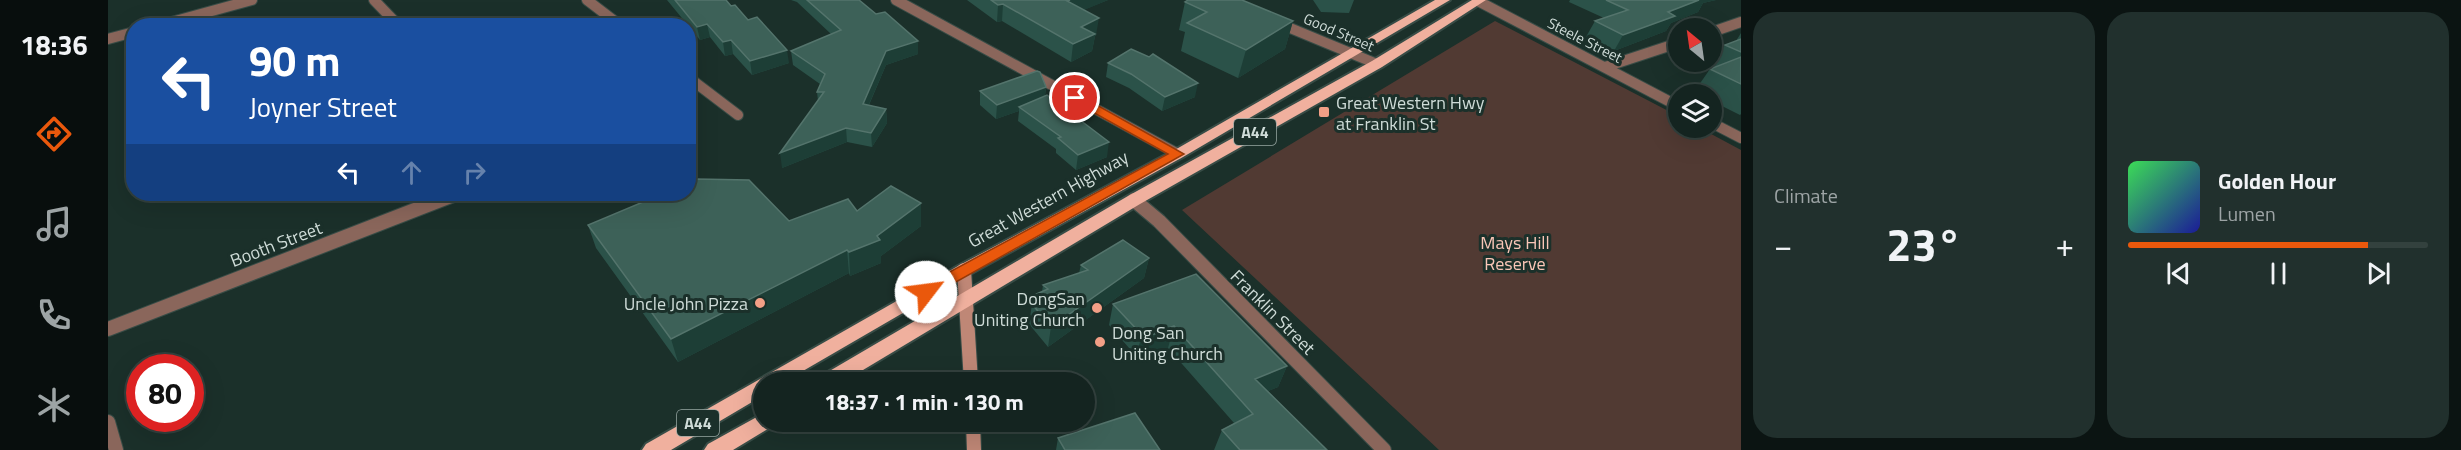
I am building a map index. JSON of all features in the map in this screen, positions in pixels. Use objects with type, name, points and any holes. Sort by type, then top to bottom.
[{"type":"highway","name":"Great Western Highway","points":[[786,372],[964,270],[1178,154],[1444,0]]},
{"type":"highway","name":"A44","points":[[845,372],[1134,200],[1377,64],[1479,1]]},
{"type":"highway","name":"A44","points":[[653,450],[753,391]]},
{"type":"highway","name":"A44","points":[[714,450],[753,427]]},
{"type":"main road","points":[[964,270],[970,372]]},
{"type":"main road","points":[[973,432],[974,450]]},
{"type":"street","points":[[186,18],[252,0]]},
{"type":"street","points":[[374,0],[391,18]]},
{"type":"street","points":[[587,0],[611,18]]},
{"type":"street","points":[[896,0],[1178,154]]},
{"type":"street","name":"Steele Street","points":[[1479,1],[1668,101]]},
{"type":"street","name":"Good Street","points":[[1266,17],[1377,64]]},
{"type":"street","points":[[1722,29],[1741,22]]},
{"type":"street","points":[[108,39],[126,34]]},
{"type":"street","points":[[1605,68],[1668,46]]},
{"type":"street","points":[[696,83],[738,115]]},
{"type":"street","points":[[1722,128],[1741,138]]},
{"type":"street","name":"Franklin Street","points":[[1134,200],[1159,221],[1384,450]]},
{"type":"street","name":"Booth Street","points":[[108,328],[438,201]]},
{"type":"street","points":[[108,422],[116,450]]},
{"type":"green space","name":"Mays Hill Reserve","points":[[1495,21],[1668,111],[1668,138],[1719,138],[1741,150],[1741,450],[1439,450],[1182,210]]},
{"type":"building","points":[[675,0],[726,0],[731,6],[735,5],[748,20],[757,17],[787,50],[750,61],[731,40],[723,42],[707,24],[697,27],[696,18],[690,18]]},
{"type":"building","points":[[807,0],[859,0],[876,14],[885,12],[918,41],[886,51],[863,104],[886,109],[871,133],[846,128],[780,153],[824,92],[817,92],[825,74],[791,51],[841,30]]},
{"type":"building","points":[[991,0],[1070,0],[1067,1],[1099,18],[1081,27],[1095,34],[1073,44],[1003,4],[998,5]]},
{"type":"building","points":[[1188,0],[1242,0],[1293,21],[1246,50],[1187,23],[1207,12],[1185,2]]},
{"type":"building","points":[[1606,0],[1699,0],[1668,12],[1675,16],[1623,35],[1595,21],[1628,10]]},
{"type":"building","points":[[1741,39],[1741,52],[1725,45]]},
{"type":"building","points":[[1131,49],[1149,57],[1153,54],[1198,83],[1165,97],[1131,74],[1108,63]]},
{"type":"building","points":[[1741,57],[1741,84],[1716,72],[1722,72],[1722,64]]},
{"type":"building","points":[[1037,71],[1040,72],[1046,87],[997,105],[980,91]]},
{"type":"building","points":[[1047,95],[1109,142],[1078,155],[1058,138],[1061,137],[1019,107]]},
{"type":"building","points":[[696,179],[749,180],[789,221],[848,199],[857,211],[891,186],[921,203],[877,236],[880,240],[849,252],[847,250],[671,339],[588,225],[645,201],[696,201]]},
{"type":"building","points":[[1123,240],[1149,258],[1051,327],[1032,304],[1039,301],[1034,295],[1048,289],[1043,285],[1088,270],[1081,265]]},
{"type":"building","points":[[1196,274],[1287,366],[1255,379],[1327,450],[1240,450],[1222,430],[1253,414],[1174,326],[1149,336],[1146,333],[1142,335],[1113,304]]},
{"type":"building","points":[[1135,413],[1160,450],[1065,450],[1058,438],[1076,432],[1095,432],[1095,426]]},
{"type":"place","name":"Great Western Hwy at Franklin St","points":[[1324,112]]},
{"type":"place","name":"Uncle John Pizza","points":[[760,303]]},
{"type":"place","name":"DongSan Uniting Church","points":[[1097,308]]},
{"type":"place","name":"Dong San Uniting Church","points":[[1100,342]]},
{"type":"route","points":[[926,292],[1178,154],[1075,98]]}]
